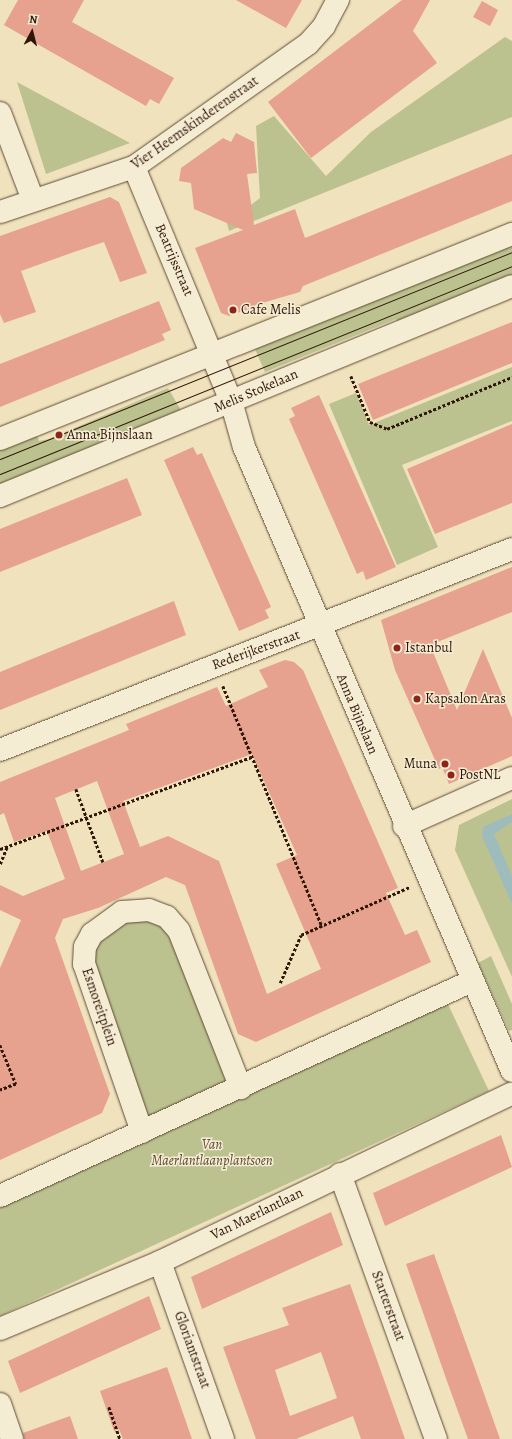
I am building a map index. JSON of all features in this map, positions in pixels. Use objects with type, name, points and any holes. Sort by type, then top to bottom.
[{"type":"street","name":"Vier Heemskinderenstraat","points":[[0,212],[134,168],[308,44],[324,26],[338,0]]},
{"type":"street","points":[[0,113],[33,200]]},
{"type":"street","name":"Beatrijsstraat","points":[[134,168],[210,354]]},
{"type":"street","points":[[0,439],[512,234]]},
{"type":"street","name":"Melis Stokelaan","points":[[0,496],[512,286]]},
{"type":"street","name":"Anna Bijnslaan","points":[[210,354],[231,401],[244,447],[404,826],[512,1071]]},
{"type":"street","name":"Rederijkerstraat","points":[[0,750],[214,665],[320,626],[512,549]]},
{"type":"street","points":[[404,826],[512,778]]},
{"type":"street","name":"Esmoreitplein","points":[[142,1132],[84,964],[85,947],[92,934],[122,912],[148,910],[167,917],[179,931],[240,1088]]},
{"type":"street","points":[[0,1196],[240,1088],[472,981]]},
{"type":"street","name":"Van Maerlantlaan","points":[[0,1329],[160,1262],[340,1174],[512,1093]]},
{"type":"street","name":"Starterstraat","points":[[340,1174],[436,1439]]},
{"type":"street","name":"Gloriantstraat","points":[[160,1262],[223,1439]]},
{"type":"street","points":[[0,1404],[12,1439]]},
{"type":"path","points":[[351,375],[370,422],[387,428],[512,377]]},
{"type":"path","points":[[214,665],[322,926]]},
{"type":"path","points":[[0,849],[251,757]]},
{"type":"path","points":[[76,789],[103,862]]},
{"type":"path","points":[[0,864],[7,846]]},
{"type":"path","points":[[280,983],[301,935],[428,878]]},
{"type":"path","points":[[0,1045],[16,1084],[0,1090]]},
{"type":"path","points":[[109,1407],[120,1439]]},
{"type":"green space","points":[[505,37],[512,41],[512,117],[229,231],[227,223],[260,198],[256,126],[274,116],[326,176],[371,132]]},
{"type":"green space","points":[[17,82],[43,96],[130,143],[46,174]]},
{"type":"green space","points":[[512,242],[512,280],[399,326],[396,319],[265,372],[254,347]]},
{"type":"green space","points":[[512,367],[512,421],[402,465],[438,547],[397,565],[329,404],[356,393],[369,425]]},
{"type":"green space","points":[[168,388],[182,412],[0,486],[0,447],[36,433],[39,441],[49,439]]},
{"type":"green space","points":[[512,799],[512,977],[455,850],[459,825]]},
{"type":"green space","name":"Van Maerlantlaanplantsoen","points":[[123,917],[164,922],[236,1100],[447,1002],[489,1091],[0,1316],[0,1205],[156,1135],[88,962],[90,947]]},
{"type":"green space","points":[[491,956],[512,1004],[512,1030],[509,1031],[478,963]]},
{"type":"water","points":[[512,814],[512,822],[494,834],[512,876],[512,904],[482,836],[483,827]]},
{"type":"building","points":[[18,0],[84,0],[72,22],[174,78],[159,104],[150,99],[146,106],[4,25]]},
{"type":"building","points":[[236,0],[302,0],[286,28]]},
{"type":"building","points":[[402,0],[430,0],[413,31],[437,63],[311,158],[268,102]]},
{"type":"building","points":[[482,1],[498,10],[490,26],[473,17]]},
{"type":"building","points":[[236,133],[254,142],[257,173],[247,174],[254,225],[295,209],[305,238],[512,154],[512,201],[303,286],[300,292],[255,305],[251,311],[245,310],[229,316],[221,313],[195,248],[243,230],[194,209],[191,183],[179,181],[181,168],[223,138],[231,142]]},
{"type":"building","points":[[110,197],[119,202],[147,273],[120,282],[104,242],[74,252],[21,271],[36,312],[4,323],[0,314],[0,236]]},
{"type":"building","points":[[159,301],[171,330],[162,334],[165,340],[0,407],[0,364]]},
{"type":"building","points":[[512,322],[512,363],[373,420],[358,384]]},
{"type":"building","points":[[319,395],[396,567],[366,580],[363,571],[357,574],[289,419],[295,416],[291,408]]},
{"type":"building","points":[[512,424],[512,503],[435,534],[407,469]]},
{"type":"building","points":[[193,447],[197,455],[202,453],[271,607],[265,610],[269,618],[239,631],[164,460]]},
{"type":"building","points":[[127,478],[142,515],[0,572],[0,529]]},
{"type":"building","points":[[512,567],[512,612],[430,645],[457,710],[483,649],[512,718],[512,756],[449,784],[442,767],[439,769],[395,670],[381,620]]},
{"type":"building","points":[[174,601],[186,635],[0,710],[0,672]]},
{"type":"building","points":[[285,660],[294,662],[303,670],[398,888],[386,893],[405,935],[417,930],[431,962],[256,1042],[238,1034],[185,885],[166,877],[98,908],[63,919],[55,938],[110,1094],[102,1113],[0,1160],[0,968],[21,920],[0,910],[0,885],[23,896],[65,879],[47,831],[14,842],[4,813],[0,815],[0,782],[129,730],[126,724],[217,687],[226,706],[268,687],[259,670]],"holes":[[[252,754],[297,855],[276,864],[321,969],[267,994],[219,861],[168,836],[140,847],[123,801]],[[97,781],[124,854],[81,871],[55,798]]]},
{"type":"building","points":[[501,1135],[512,1167],[385,1226],[373,1193]]},
{"type":"building","points":[[331,1212],[343,1245],[202,1309],[191,1277]]},
{"type":"building","points":[[434,1254],[500,1439],[468,1439],[448,1384],[406,1264]]},
{"type":"building","points":[[350,1284],[405,1439],[361,1439],[353,1416],[296,1439],[256,1439],[223,1347],[289,1325],[282,1308]],"holes":[[[321,1352],[337,1398],[290,1416],[275,1370]]]},
{"type":"building","points":[[149,1296],[161,1329],[20,1393],[8,1361]]},
{"type":"building","points":[[167,1367],[192,1439],[123,1439],[119,1429],[114,1431],[100,1391]]},
{"type":"building","points":[[70,1416],[78,1439],[24,1439],[23,1433]]},
{"type":"tram line","points":[[0,459],[512,252]]},
{"type":"tram line","points":[[0,474],[512,266]]},
{"type":"place","name":"Cafe Melis","points":[[233,310]]},
{"type":"place","name":"Anna Bijnslaan","points":[[59,435]]},
{"type":"place","name":"Istanbul","points":[[397,648]]},
{"type":"place","name":"Kapsalon Aras","points":[[417,699]]},
{"type":"place","name":"Muna","points":[[445,764]]},
{"type":"place","name":"PostNL","points":[[451,775]]}]
